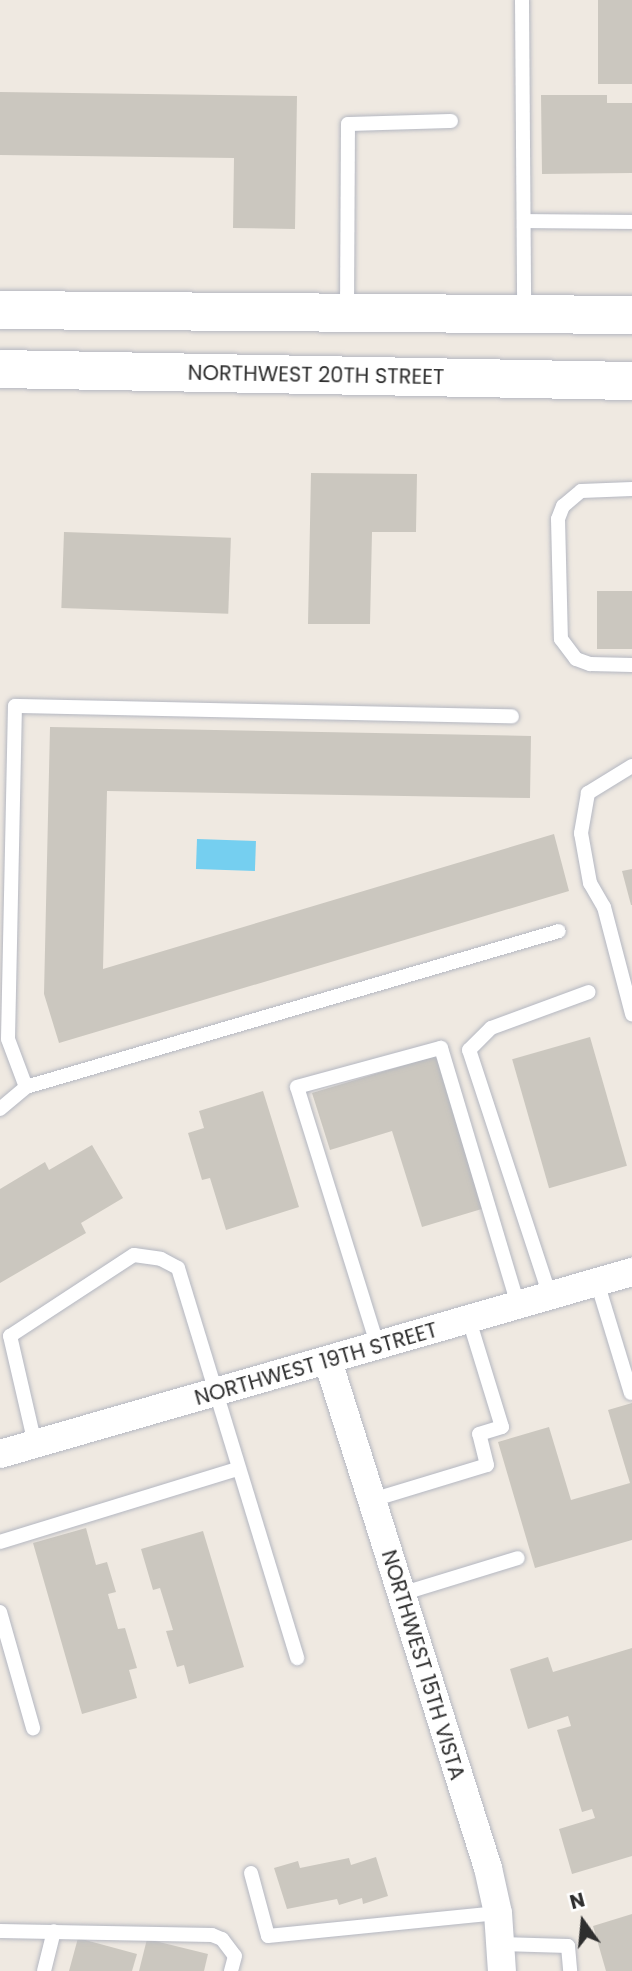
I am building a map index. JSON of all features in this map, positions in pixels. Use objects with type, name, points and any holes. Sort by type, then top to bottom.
[{"type":"street","points":[[11,369],[12,310],[632,315]]},
{"type":"street","name":"NORTHWEST 20TH STREET","points":[[11,369],[632,381]]},
{"type":"street","name":"NORTHWEST 19TH STREET","points":[[0,1454],[632,1272]]},
{"type":"street","name":"NORTHWEST 15TH VISTA","points":[[328,1361],[488,1868],[498,1913],[501,1958]]},
{"type":"lane","points":[[522,0],[524,314]]},
{"type":"lane","points":[[347,313],[348,124],[451,121]]},
{"type":"lane","points":[[524,221],[632,222]]},
{"type":"lane","points":[[632,489],[581,492],[564,506],[558,519],[561,639],[576,659],[590,664],[632,665]]},
{"type":"lane","points":[[26,1087],[8,1039],[15,706],[512,716]]},
{"type":"lane","points":[[632,766],[588,793],[581,833],[590,883],[604,907],[632,1014]]},
{"type":"lane","points":[[0,1109],[26,1087],[559,931]]},
{"type":"lane","points":[[550,1296],[469,1050],[491,1028],[589,992]]},
{"type":"lane","points":[[378,1347],[298,1087],[441,1048],[518,1305]]},
{"type":"lane","points":[[34,1444],[10,1336],[134,1255],[161,1259],[178,1268],[214,1394],[297,1658]]},
{"type":"lane","points":[[597,1282],[631,1393]]},
{"type":"lane","points":[[372,1500],[487,1465],[479,1434],[502,1427],[469,1320]]},
{"type":"lane","points":[[0,1542],[237,1469]]},
{"type":"lane","points":[[401,1594],[518,1558]]},
{"type":"lane","points":[[0,1612],[33,1728]]},
{"type":"lane","points":[[251,1873],[268,1936],[498,1913]]},
{"type":"lane","points":[[0,1931],[212,1936],[222,1939],[235,1956],[231,1971]]},
{"type":"lane","points":[[44,1971],[54,1931]]},
{"type":"lane","points":[[501,1958],[568,1946],[570,1971]]},
{"type":"water","points":[[197,839],[256,841],[255,871],[196,869]]},
{"type":"building","points":[[598,0],[632,0],[632,84],[598,84]]},
{"type":"building","points":[[0,92],[297,96],[295,229],[233,228],[234,158],[0,155]]},
{"type":"building","points":[[541,95],[607,95],[607,103],[632,103],[632,173],[542,174]]},
{"type":"building","points":[[311,473],[417,474],[416,532],[372,532],[370,624],[308,624]]},
{"type":"building","points":[[64,532],[231,538],[228,614],[61,608]]},
{"type":"building","points":[[597,591],[632,591],[632,649],[597,649]]},
{"type":"building","points":[[50,727],[531,736],[530,798],[107,791],[103,969],[554,834],[569,891],[59,1043],[44,994]]},
{"type":"building","points":[[632,869],[632,905],[631,905],[622,871]]},
{"type":"building","points":[[590,1037],[627,1166],[549,1188],[512,1059]]},
{"type":"building","points":[[438,1055],[485,1208],[422,1227],[392,1131],[330,1150],[312,1093]]},
{"type":"building","points":[[263,1091],[299,1207],[226,1230],[210,1178],[202,1180],[188,1133],[204,1128],[199,1111]]},
{"type":"building","points":[[92,1145],[123,1198],[81,1223],[86,1233],[0,1283],[0,1189],[45,1162],[49,1170]]},
{"type":"building","points":[[632,1403],[632,1540],[535,1568],[498,1442],[549,1427],[571,1500],[630,1483],[608,1410]]},
{"type":"building","points":[[86,1528],[96,1565],[107,1562],[116,1592],[108,1594],[118,1629],[125,1628],[137,1668],[129,1670],[137,1698],[82,1714],[33,1543]]},
{"type":"building","points":[[203,1531],[244,1667],[189,1684],[184,1665],[177,1667],[166,1631],[173,1630],[160,1588],[153,1590],[141,1549]]},
{"type":"building","points":[[632,1648],[632,1856],[572,1874],[559,1829],[595,1818],[592,1809],[582,1812],[557,1730],[571,1726],[568,1716],[528,1729],[510,1669],[548,1657],[553,1672]]},
{"type":"building","points":[[376,1857],[388,1896],[363,1904],[362,1898],[339,1905],[337,1899],[287,1909],[274,1868],[298,1861],[300,1868],[349,1858],[351,1865]]},
{"type":"building","points":[[632,1914],[632,1971],[606,1971],[593,1926]]},
{"type":"building","points":[[78,1938],[137,1954],[132,1971],[69,1971]]},
{"type":"building","points":[[147,1939],[208,1954],[204,1971],[139,1971]]}]
